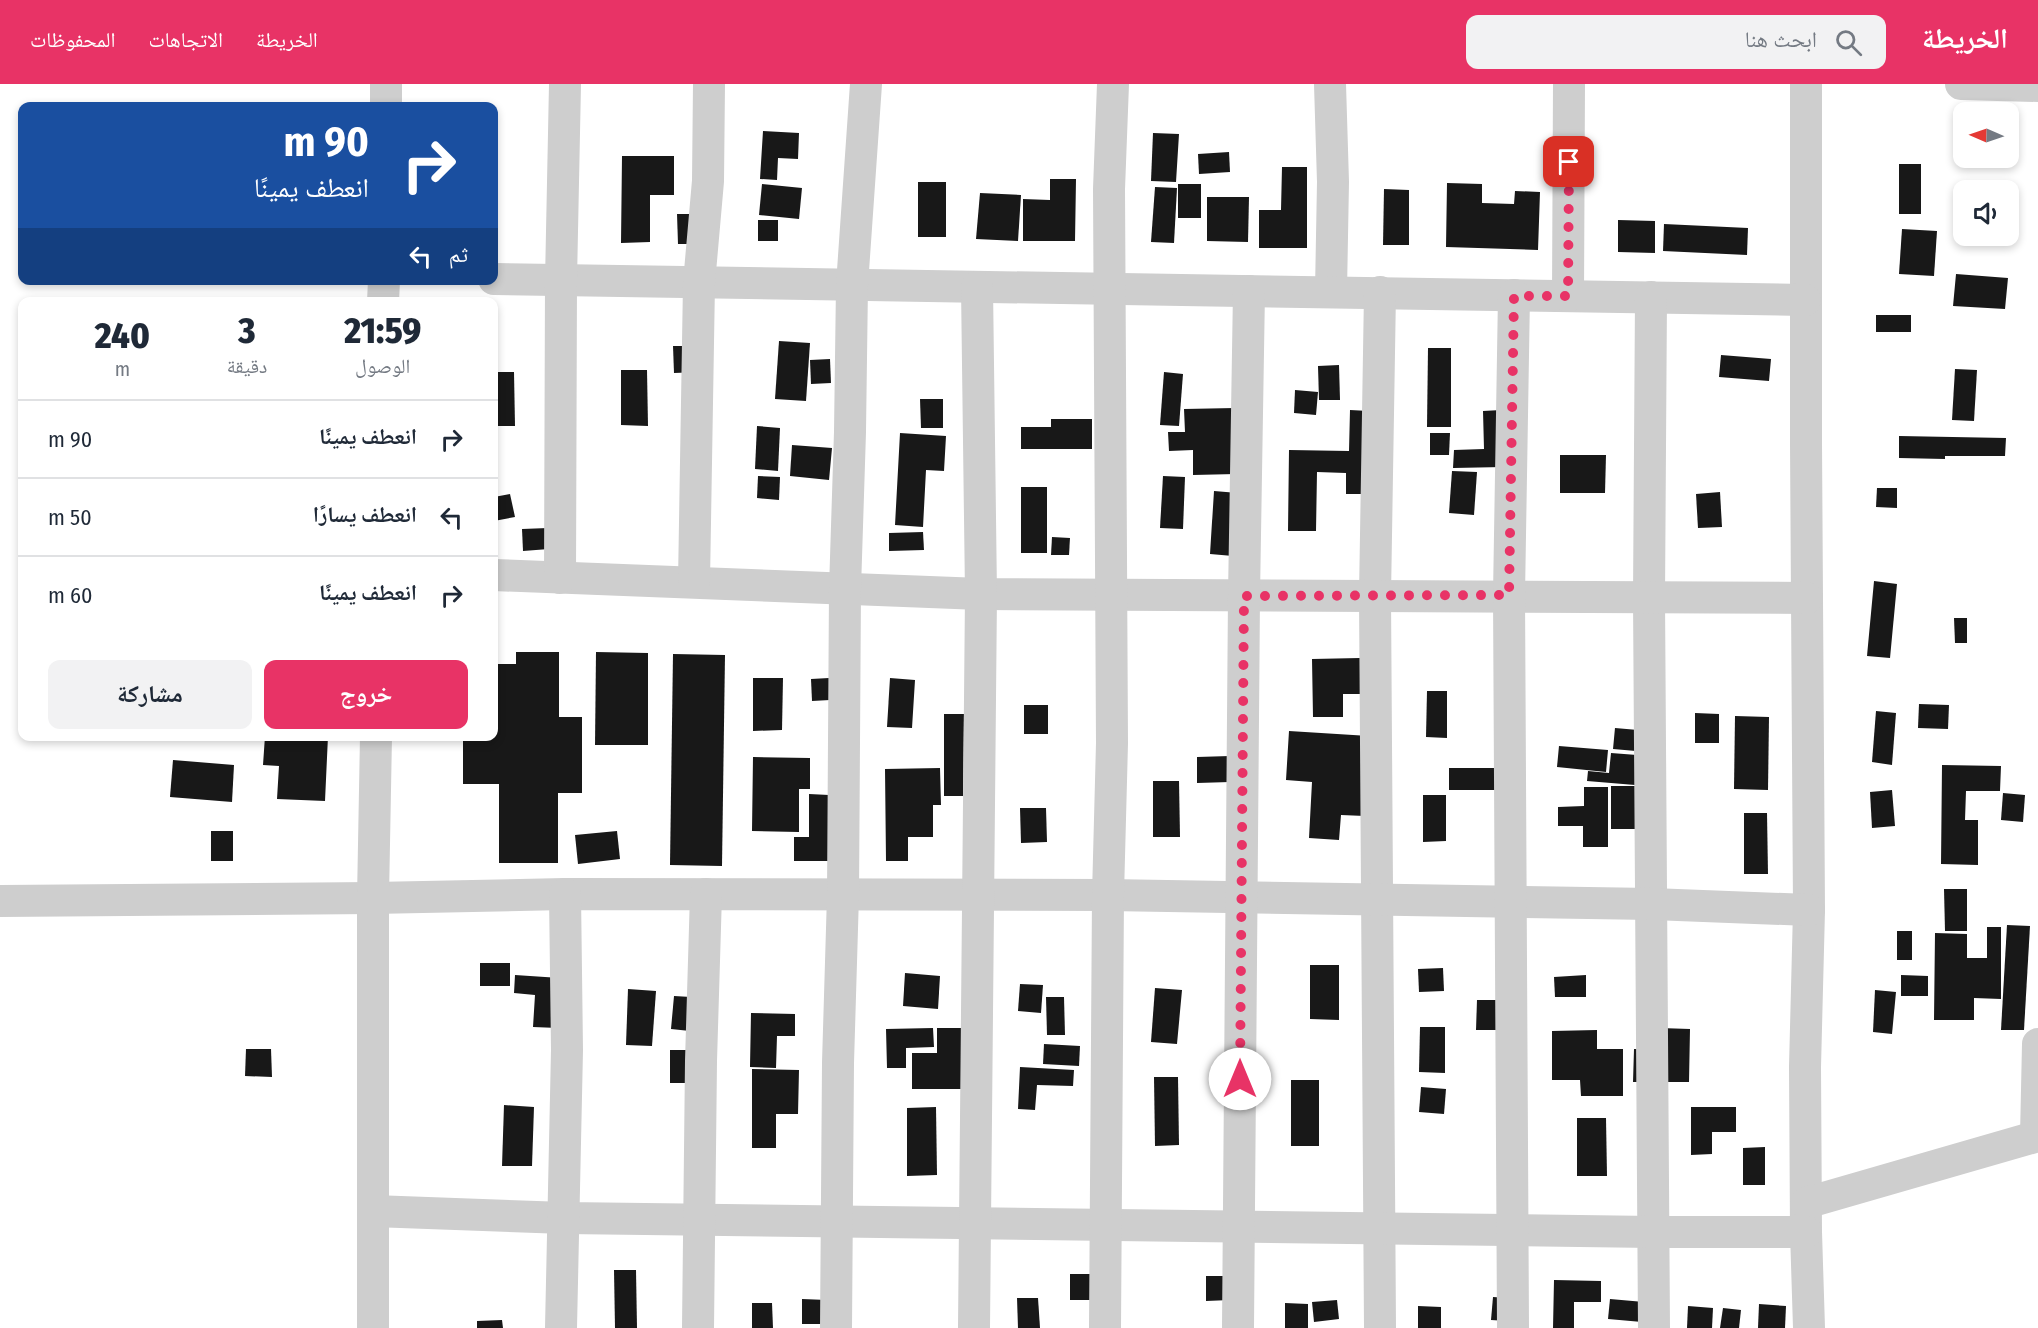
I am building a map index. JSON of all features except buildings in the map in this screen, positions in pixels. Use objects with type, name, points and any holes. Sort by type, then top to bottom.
[{"type":"street","points":[[386,84],[386,102]]},
{"type":"street","points":[[560,578],[561,281],[566,84]]},
{"type":"street","points":[[694,582],[699,283],[708,181],[709,84]]},
{"type":"street","points":[[836,1328],[845,589],[852,285],[866,84]]},
{"type":"street","points":[[1105,1328],[1108,895],[1112,743],[1109,189],[1113,84]]},
{"type":"street","points":[[1330,84],[1333,182],[1331,291]]},
{"type":"street","points":[[1568,296],[1569,84]]},
{"type":"street","points":[[1806,84],[1809,910],[1805,1067],[1809,1328]]},
{"type":"street","points":[[1961,84],[2038,86]]},
{"type":"street","points":[[498,279],[1805,300]]},
{"type":"street","points":[[974,1328],[981,594],[977,287]]},
{"type":"street","points":[[1238,1328],[1249,291]]},
{"type":"street","points":[[1380,292],[1375,596],[1380,1328]]},
{"type":"street","points":[[1513,1328],[1509,595],[1514,296]]},
{"type":"street","points":[[1651,297],[1649,598],[1654,1328]]},
{"type":"street","points":[[498,575],[981,594],[1807,598]]},
{"type":"street","points":[[373,1328],[373,898],[376,741]]},
{"type":"street","points":[[0,901],[565,894],[1108,895],[1652,904],[1809,910]]},
{"type":"street","points":[[561,1328],[567,1050],[565,894]]},
{"type":"street","points":[[698,1328],[700,1061],[706,894]]},
{"type":"street","points":[[373,1211],[565,1218],[1653,1232],[1806,1218],[2037,1136],[2038,1044]]},
{"type":"route","points":[[1240,1079],[1244,596],[1509,595],[1514,296],[1568,296],[1569,162]]}]
